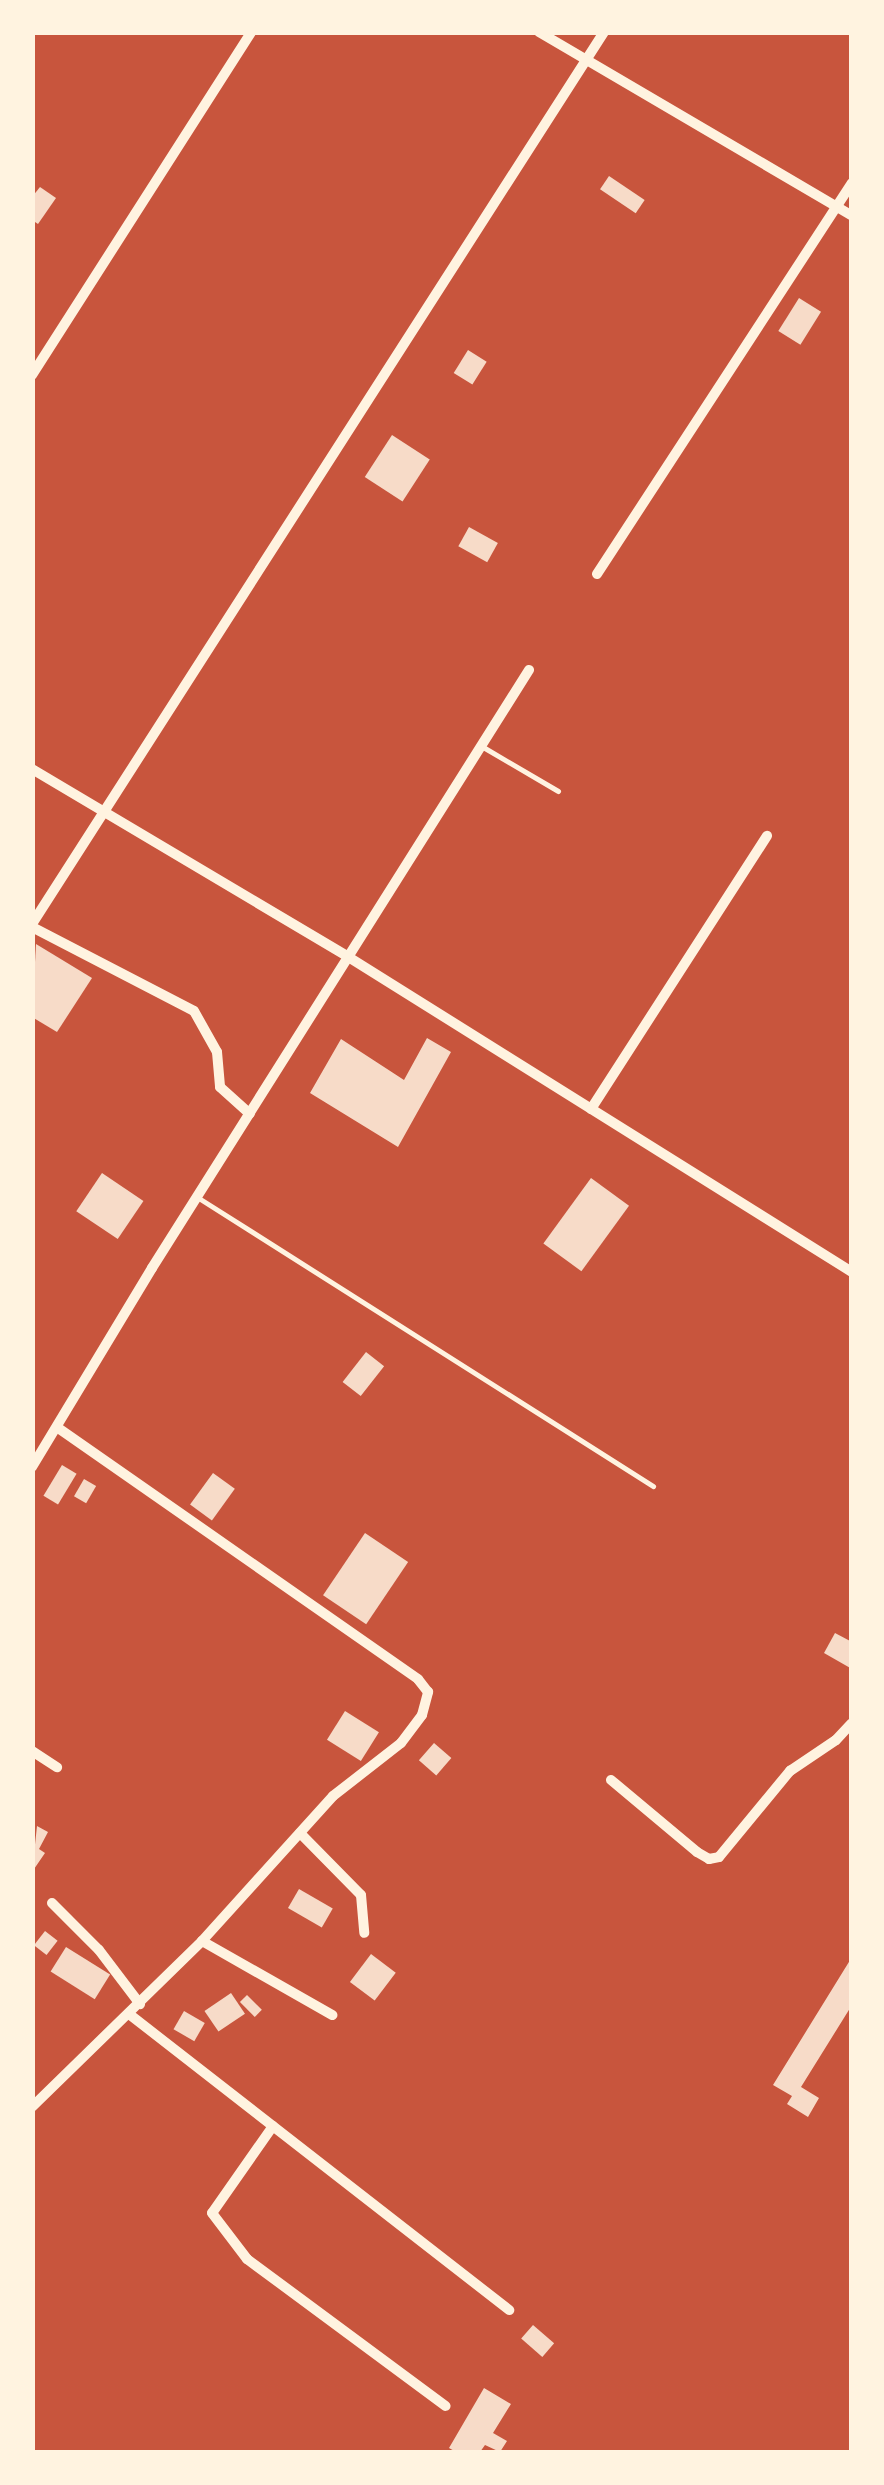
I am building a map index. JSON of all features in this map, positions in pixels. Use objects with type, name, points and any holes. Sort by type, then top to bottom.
[{"type":"street","points":[[32,375],[251,32]]},
{"type":"street","points":[[539,32],[852,216]]},
{"type":"street","points":[[250,1114],[220,1087],[217,1052],[194,1011],[32,925],[604,32]]},
{"type":"street","points":[[597,574],[852,184]]},
{"type":"street","points":[[32,1467],[529,670]]},
{"type":"street","points":[[32,768],[350,958],[852,1272]]},
{"type":"street","points":[[590,1109],[767,836]]},
{"type":"street","points":[[32,2107],[202,1940],[333,1796],[402,1742],[422,1715],[428,1692],[418,1679],[58,1428]]},
{"type":"street","points":[[611,1780],[698,1852],[709,1859],[720,1857],[790,1771],[836,1740],[852,1723]]},
{"type":"street","points":[[32,1751],[57,1767]]},
{"type":"street","points":[[300,1833],[361,1895],[364,1933]]},
{"type":"street","points":[[52,1903],[99,1950],[140,2004]]},
{"type":"street","points":[[202,1940],[332,2016]]},
{"type":"street","points":[[129,2014],[509,2310]]},
{"type":"street","points":[[272,2126],[212,2213],[247,2258],[446,2406]]},
{"type":"lane","points":[[482,746],[558,791]]},
{"type":"lane","points":[[197,1197],[653,1486]]},
{"type":"building","points":[[609,176],[645,200],[636,213],[600,189]]},
{"type":"building","points":[[40,187],[56,198],[38,224],[32,220],[32,197]]},
{"type":"building","points":[[799,298],[821,312],[800,345],[778,331]]},
{"type":"building","points":[[468,350],[487,362],[472,385],[454,373]]},
{"type":"building","points":[[392,435],[430,460],[403,501],[365,477]]},
{"type":"building","points":[[469,527],[498,543],[487,562],[458,546]]},
{"type":"building","points":[[36,944],[92,978],[57,1032],[32,1017]]},
{"type":"building","points":[[427,1038],[451,1052],[398,1147],[310,1093],[341,1039],[404,1080]]},
{"type":"building","points":[[102,1173],[143,1201],[118,1239],[76,1211]]},
{"type":"building","points":[[591,1178],[629,1206],[581,1271],[543,1244]]},
{"type":"building","points":[[366,1352],[384,1366],[361,1396],[343,1382]]},
{"type":"building","points":[[62,1465],[77,1474],[58,1505],[43,1496]]},
{"type":"building","points":[[213,1473],[235,1489],[212,1520],[190,1505]]},
{"type":"building","points":[[84,1479],[96,1486],[86,1503],[74,1496]]},
{"type":"building","points":[[365,1533],[408,1562],[366,1624],[323,1595]]},
{"type":"building","points":[[835,1633],[852,1642],[852,1669],[824,1653]]},
{"type":"building","points":[[345,1711],[379,1732],[361,1761],[327,1740]]},
{"type":"building","points":[[434,1743],[451,1758],[436,1775],[419,1760]]},
{"type":"building","points":[[37,1826],[48,1832],[39,1849],[45,1853],[32,1872]]},
{"type":"building","points":[[299,1889],[333,1908],[322,1928],[288,1908]]},
{"type":"building","points":[[45,1931],[58,1941],[47,1955],[34,1945]]},
{"type":"building","points":[[66,1947],[110,1975],[95,1999],[51,1972]]},
{"type":"building","points":[[371,1954],[396,1973],[375,2001],[350,1982]]},
{"type":"building","points":[[852,1957],[852,2005],[801,2087],[819,2098],[808,2117],[787,2104],[792,2096],[773,2085]]},
{"type":"building","points":[[231,1993],[245,2014],[218,2032],[204,2011]]},
{"type":"building","points":[[247,1995],[262,2010],[255,2017],[240,2002]]},
{"type":"building","points":[[184,2011],[205,2023],[194,2041],[174,2029]]},
{"type":"building","points":[[533,2325],[554,2343],[542,2357],[521,2339]]},
{"type":"building","points":[[484,2388],[511,2404],[493,2433],[507,2441],[500,2452],[485,2445],[480,2452],[456,2452],[449,2448]]}]
